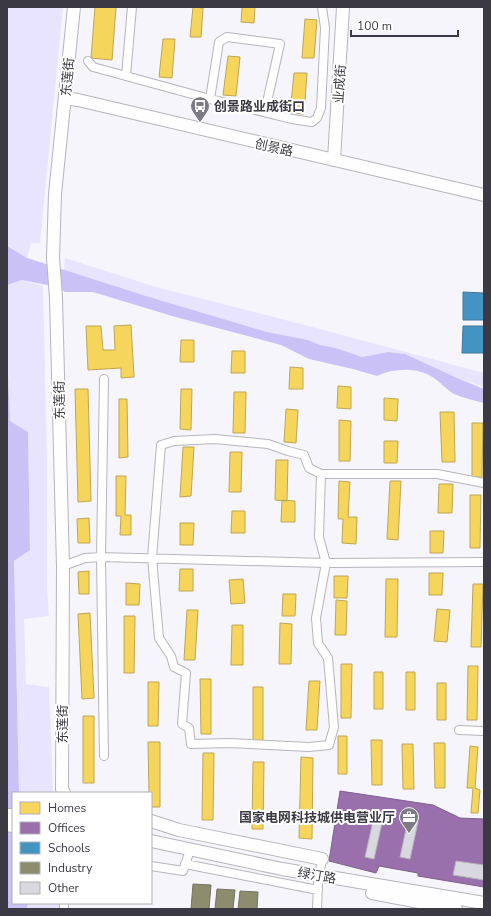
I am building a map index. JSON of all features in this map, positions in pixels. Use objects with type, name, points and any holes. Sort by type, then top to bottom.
[{"type":"street","name":"东莲街","points":[[64,792],[62,789],[63,566],[56,298],[53,258],[55,194],[74,7]]},
{"type":"street","points":[[126,76],[132,7]]},
{"type":"street","points":[[88,61],[93,67],[210,99],[265,111],[292,119],[312,122],[317,118],[321,108],[325,28],[322,7]]},
{"type":"street","name":"业成街","points":[[334,160],[343,7]]},
{"type":"street","points":[[210,99],[219,42],[228,37],[280,44],[265,111]]},
{"type":"street","name":"创景路","points":[[65,98],[484,195]]},
{"type":"street","points":[[104,379],[101,557],[104,756]]},
{"type":"street","points":[[321,474],[319,537],[326,563],[316,618],[318,643],[328,658],[334,727],[329,745],[309,747],[229,743],[191,744],[189,728],[182,724],[186,673],[174,667],[171,656],[159,638],[152,558],[161,445],[174,441],[215,439],[268,444],[304,455],[309,468],[321,474],[437,474],[484,482]]},
{"type":"street","points":[[63,566],[85,558],[101,557],[326,563],[484,562]]},
{"type":"street","points":[[459,730],[484,731]]},
{"type":"street","points":[[152,821],[179,830],[322,859],[318,883],[317,909]]},
{"type":"street","name":"绿汀路","points":[[152,841],[282,869],[318,883],[484,903]]},
{"type":"street","name":"绿汀路","points":[[152,848],[187,860],[456,909]]},
{"type":"street","points":[[152,866],[183,871],[187,860]]},
{"type":"shaded area","points":[[7,7],[63,7],[40,243],[31,243],[27,258],[7,246]]},
{"type":"shaded area","points":[[7,246],[27,258],[146,296],[267,332],[308,340],[362,357],[388,352],[405,354],[484,389],[484,403],[454,394],[434,378],[427,374],[413,370],[391,371],[377,376],[309,359],[281,345],[172,316],[93,292],[65,292],[57,287],[22,280],[7,285]]},
{"type":"shaded area","points":[[65,258],[156,287],[484,373],[484,387],[457,378],[405,354],[388,352],[362,357],[308,340],[267,332],[146,296],[64,270]]},
{"type":"shaded area","points":[[22,280],[43,286],[47,462],[47,589],[49,616],[24,619],[26,684],[49,687],[53,792],[19,792],[14,561],[30,550],[28,432],[10,421],[7,350],[7,285]]},
{"type":"shaded area","points":[[7,350],[10,421],[28,432],[30,550],[14,561],[19,792],[12,792],[12,904],[28,904],[27,909],[7,909]]},
{"type":"shaded area","points":[[28,904],[59,904],[59,909],[28,909]]},
{"type":"building: Homes","points":[[95,7],[116,7],[112,60],[91,58]]},
{"type":"building: Homes","points":[[193,7],[203,8],[201,37],[190,37]]},
{"type":"building: Homes","points":[[242,7],[255,7],[254,23],[241,22]]},
{"type":"building: Homes","points":[[305,19],[317,20],[314,58],[302,58]]},
{"type":"building: Homes","points":[[163,39],[175,39],[172,78],[159,77]]},
{"type":"building: Homes","points":[[228,56],[240,57],[236,96],[223,95]]},
{"type":"building: Homes","points":[[294,73],[307,73],[304,114],[290,113]]},
{"type":"building: Homes","points":[[131,325],[134,377],[121,378],[121,368],[88,370],[86,326],[101,326],[103,350],[115,350],[114,326]]},
{"type":"building: Homes","points":[[181,340],[194,340],[194,362],[180,362]]},
{"type":"building: Homes","points":[[232,351],[245,351],[245,373],[231,373]]},
{"type":"building: Homes","points":[[290,367],[303,368],[303,389],[289,389]]},
{"type":"building: Homes","points":[[338,386],[351,387],[351,409],[337,408]]},
{"type":"building: Homes","points":[[75,389],[88,389],[91,501],[78,502]]},
{"type":"building: Homes","points":[[181,389],[192,389],[191,430],[180,429]]},
{"type":"building: Homes","points":[[234,392],[246,392],[245,433],[233,433]]},
{"type":"building: Homes","points":[[384,398],[398,399],[397,421],[384,420]]},
{"type":"building: Homes","points":[[119,399],[127,399],[128,457],[119,458]]},
{"type":"building: Homes","points":[[286,409],[298,410],[296,443],[284,442]]},
{"type":"building: Homes","points":[[440,412],[454,412],[455,462],[442,462]]},
{"type":"building: Homes","points":[[339,420],[351,421],[350,461],[339,461]]},
{"type":"building: Homes","points":[[472,423],[483,423],[482,477],[472,477]]},
{"type":"building: Homes","points":[[384,441],[398,441],[397,463],[384,463]]},
{"type":"building: Homes","points":[[183,447],[194,447],[191,496],[180,497]]},
{"type":"building: Homes","points":[[230,452],[242,452],[241,492],[229,492]]},
{"type":"building: Homes","points":[[276,460],[288,460],[287,501],[275,500]]},
{"type":"building: Homes","points":[[116,476],[126,476],[125,515],[131,515],[131,535],[120,535],[121,516],[116,516]]},
{"type":"building: Homes","points":[[339,481],[350,482],[348,517],[357,517],[356,544],[342,543],[343,519],[338,519]]},
{"type":"building: Homes","points":[[390,481],[401,481],[398,540],[387,539]]},
{"type":"building: Homes","points":[[439,484],[453,484],[452,513],[438,513]]},
{"type":"building: Homes","points":[[470,495],[481,495],[480,548],[470,548]]},
{"type":"building: Homes","points":[[282,500],[295,501],[295,522],[281,522]]},
{"type":"building: Homes","points":[[232,511],[245,511],[245,533],[231,533]]},
{"type":"building: Homes","points":[[89,518],[90,543],[78,543],[77,519]]},
{"type":"building: Homes","points":[[180,523],[194,523],[193,545],[180,545]]},
{"type":"building: Homes","points":[[430,531],[444,531],[443,553],[430,553]]},
{"type":"building: Homes","points":[[180,569],[193,569],[193,591],[179,591]]},
{"type":"building: Homes","points":[[89,571],[89,594],[79,594],[78,572]]},
{"type":"building: Homes","points":[[429,573],[443,573],[442,595],[429,595]]},
{"type":"building: Homes","points":[[334,576],[348,576],[347,598],[334,598]]},
{"type":"building: Homes","points":[[243,579],[245,603],[231,604],[229,580]]},
{"type":"building: Homes","points":[[386,579],[398,579],[397,637],[385,637]]},
{"type":"building: Homes","points":[[126,583],[140,584],[139,605],[126,605]]},
{"type":"building: Homes","points":[[473,584],[483,584],[481,647],[471,647]]},
{"type":"building: Homes","points":[[283,594],[296,594],[295,616],[282,616]]},
{"type":"building: Homes","points":[[336,600],[347,601],[346,635],[335,635]]},
{"type":"building: Homes","points":[[437,609],[450,610],[447,642],[434,641]]},
{"type":"building: Homes","points":[[187,610],[198,610],[195,660],[184,660]]},
{"type":"building: Homes","points":[[90,613],[94,698],[82,699],[78,614]]},
{"type":"building: Homes","points":[[124,616],[135,616],[134,673],[124,673]]},
{"type":"building: Homes","points":[[280,623],[292,624],[291,664],[279,664]]},
{"type":"building: Homes","points":[[232,625],[243,625],[243,665],[231,665]]},
{"type":"building: Homes","points":[[341,664],[352,664],[351,718],[341,718]]},
{"type":"building: Homes","points":[[468,666],[478,666],[477,720],[467,720]]},
{"type":"building: Homes","points":[[374,672],[383,672],[383,709],[374,709]]},
{"type":"building: Homes","points":[[406,672],[415,672],[415,710],[406,710]]},
{"type":"building: Homes","points":[[200,679],[211,679],[211,734],[201,734]]},
{"type":"building: Homes","points":[[309,681],[320,681],[317,730],[306,730]]},
{"type":"building: Homes","points":[[148,682],[159,682],[158,726],[148,726]]},
{"type":"building: Homes","points":[[437,683],[446,683],[446,720],[437,720]]},
{"type":"building: Homes","points":[[253,687],[263,687],[263,742],[253,742]]},
{"type":"building: Homes","points":[[83,716],[94,716],[94,783],[83,783]]},
{"type":"building: Homes","points":[[338,736],[347,736],[347,774],[338,774]]},
{"type":"building: Homes","points":[[371,740],[382,740],[382,785],[372,785]]},
{"type":"building: Homes","points":[[148,742],[160,742],[160,807],[152,807],[152,792],[149,792]]},
{"type":"building: Homes","points":[[434,743],[445,743],[445,788],[435,788]]},
{"type":"building: Homes","points":[[402,744],[413,744],[414,789],[403,789]]},
{"type":"building: Homes","points":[[470,746],[478,747],[475,788],[480,790],[478,813],[471,813],[473,788],[467,788]]},
{"type":"building: Homes","points":[[203,753],[214,753],[213,820],[202,820]]},
{"type":"building: Homes","points":[[301,757],[313,758],[312,839],[299,838]]},
{"type":"building: Homes","points":[[253,762],[264,762],[263,829],[252,829]]},
{"type":"building: Offices","name":"国家电网科技城供电营业厅","points":[[340,791],[433,805],[460,818],[484,819],[484,887],[418,876],[418,873],[379,866],[376,873],[329,861]]},
{"type":"building: Schools","points":[[463,292],[484,293],[484,320],[463,320]]},
{"type":"building: Schools","points":[[463,326],[484,326],[484,353],[462,353]]},
{"type":"building: Industry","points":[[193,884],[211,885],[209,909],[191,909]]},
{"type":"building: Industry","points":[[217,889],[235,890],[233,909],[215,909]]},
{"type":"building: Industry","points":[[240,891],[258,892],[257,909],[238,909]]},
{"type":"building: Other","points":[[375,812],[384,814],[374,859],[365,857]]},
{"type":"building: Other","points":[[408,820],[418,822],[410,859],[400,857]]},
{"type":"building: Other","points":[[456,861],[484,865],[484,880],[453,875]]},
{"type":"place","name":"创景路业成街口","points":[[200,123]]},
{"type":"place","name":"国家电网科技城供电营业厅","points":[[409,834]]}]
